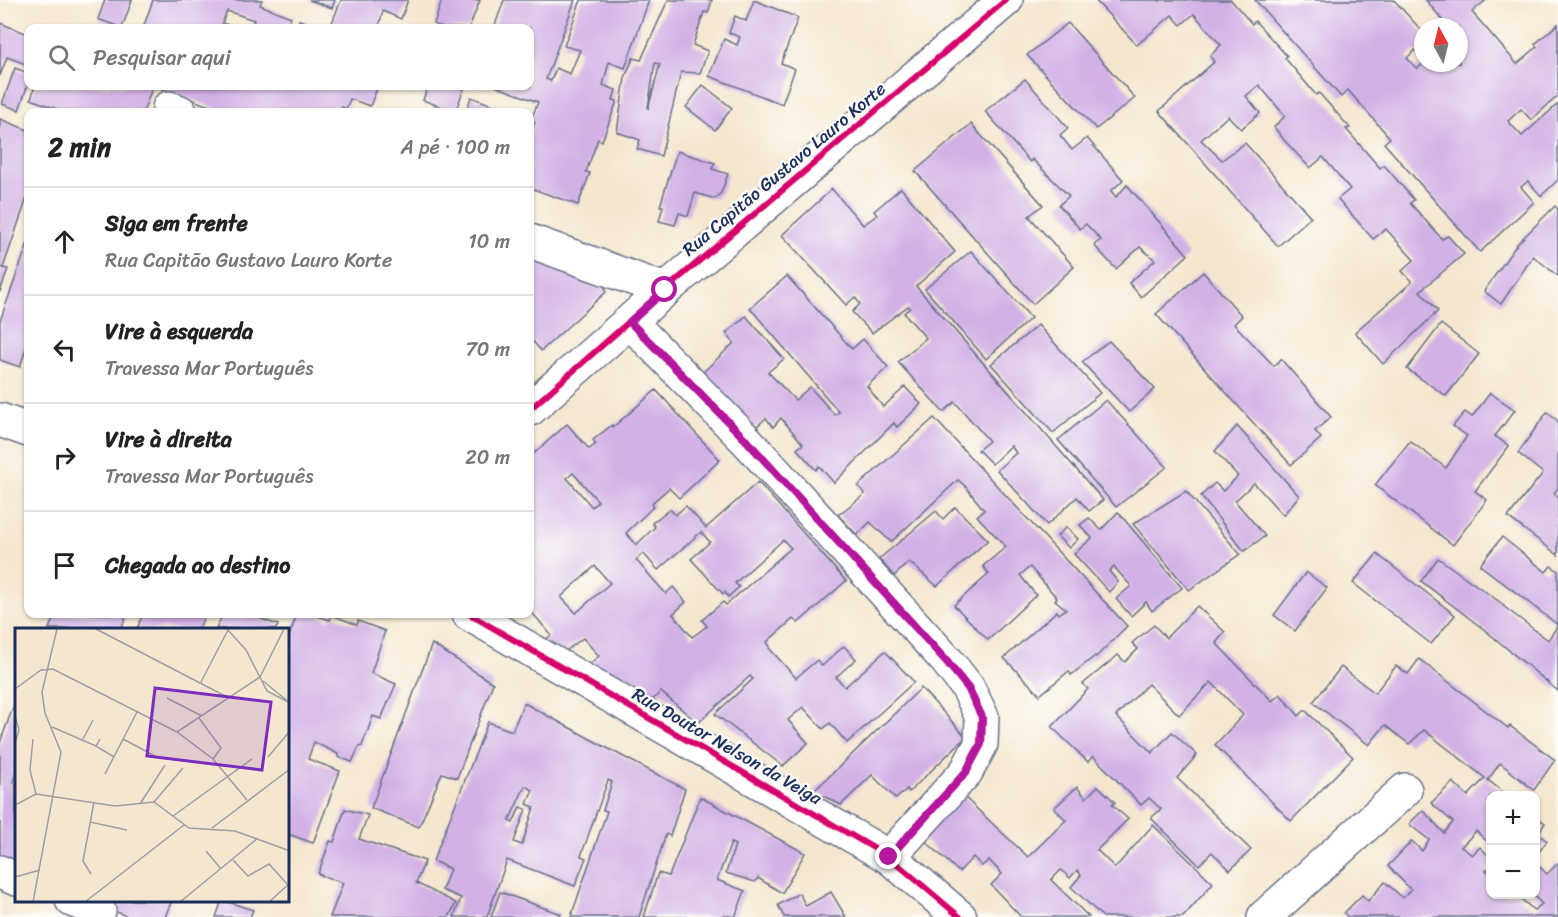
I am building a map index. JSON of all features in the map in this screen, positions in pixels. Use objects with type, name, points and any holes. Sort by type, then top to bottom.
[{"type":"street","name":"Rua Capitão Gustavo Lauro Korte","points":[[534,406],[993,3]]},
{"type":"street","points":[[534,241],[665,290]]},
{"type":"street","points":[[630,322],[747,441],[968,688],[982,717],[981,744],[966,772],[889,857]]},
{"type":"street","points":[[0,420],[24,429]]},
{"type":"street","name":"Rua Doutor Nelson da Veiga","points":[[476,618],[889,857],[960,917]]},
{"type":"street","points":[[1264,917],[1405,790]]},
{"type":"street","points":[[0,872],[15,879]]},
{"type":"building","points":[[105,0],[132,0],[123,24],[111,24],[98,19]]},
{"type":"building","points":[[153,0],[262,0],[260,5],[291,17],[288,24],[252,24],[254,20],[227,11],[222,23],[225,24],[144,24]]},
{"type":"building","points":[[309,0],[335,0],[332,8]]},
{"type":"building","points":[[341,0],[408,0],[401,19],[383,11],[380,24],[332,24]]},
{"type":"building","points":[[442,0],[480,0],[471,24],[434,24]]},
{"type":"building","points":[[504,0],[575,0],[546,79],[551,81],[556,68],[570,74],[580,50],[564,46],[581,0],[649,0],[625,68],[609,62],[603,85],[616,90],[613,100],[617,101],[602,141],[598,139],[586,172],[590,173],[578,205],[534,189],[534,112],[538,102],[506,90],[534,90],[534,24],[495,24]]},
{"type":"building","points":[[668,0],[712,0],[708,13],[704,12],[693,45],[708,51],[700,73],[681,72],[661,156],[637,149],[640,140],[617,132],[625,78],[633,58],[641,60]],"holes":[[[655,63],[660,64],[648,109]]]},
{"type":"building","points":[[754,0],[798,18],[781,63],[795,69],[782,104],[709,76],[724,39],[737,45],[740,37],[729,33],[735,16],[746,21]]},
{"type":"building","points":[[1095,0],[1231,0],[1252,24],[1255,21],[1287,56],[1285,58],[1316,95],[1319,93],[1350,128],[1346,129],[1380,168],[1384,165],[1414,200],[1410,203],[1442,239],[1448,236],[1464,254],[1420,291],[1438,311],[1383,364],[1355,332],[1412,282],[1402,271],[1414,260],[1386,229],[1373,239],[1338,199],[1350,189],[1323,157],[1310,168],[1284,140],[1274,127],[1285,116],[1259,85],[1246,96],[1260,113],[1241,129],[1228,116],[1201,140],[1222,160],[1245,143],[1311,217],[1278,246],[1159,111],[1214,62],[1210,56],[1221,45],[1194,14],[1181,25],[1172,15],[1137,45]]},
{"type":"building","points":[[1255,0],[1394,0],[1414,22],[1414,51],[1407,58],[1414,66],[1414,72],[1468,72],[1468,18],[1441,18],[1426,0],[1486,0],[1472,12],[1517,64],[1558,24],[1558,96],[1531,120],[1521,109],[1508,121],[1522,136],[1558,104],[1558,180],[1541,196],[1528,181],[1521,187],[1534,202],[1480,252],[1384,143],[1390,138],[1348,90],[1341,97]]},
{"type":"building","points":[[299,20],[310,24],[298,24]]},
{"type":"building","points":[[0,23],[24,32],[24,63],[7,57],[0,76]]},
{"type":"building","points":[[1068,23],[1135,98],[1096,129],[1027,55]]},
{"type":"building","points":[[15,68],[24,71],[24,90],[26,90],[19,110],[2,104]]},
{"type":"building","points":[[1025,79],[1068,128],[1060,135],[1072,150],[1087,138],[1123,180],[1111,191],[1116,197],[1127,185],[1188,255],[1141,297],[1129,283],[1155,260],[1140,247],[1116,269],[1094,245],[1101,240],[1086,224],[1080,229],[1059,205],[1069,196],[1032,159],[1030,162],[985,111]]},
{"type":"building","points":[[703,85],[732,108],[715,130],[686,107]]},
{"type":"building","points":[[34,90],[151,90],[145,108],[55,108],[31,99]]},
{"type":"building","points":[[165,90],[376,90],[370,106],[350,99],[346,108],[215,108]]},
{"type":"building","points":[[427,90],[463,90],[457,108],[444,108],[423,100]]},
{"type":"building","points":[[471,97],[500,108],[467,108]]},
{"type":"building","points":[[0,119],[24,128],[24,207],[3,268],[8,269],[0,292]]},
{"type":"building","points":[[971,124],[1043,205],[1029,216],[1074,267],[1033,304],[915,171]]},
{"type":"building","points":[[677,151],[715,163],[712,169],[728,174],[721,193],[715,199],[695,193],[688,216],[679,213],[675,225],[659,221],[663,206],[660,206]]},
{"type":"building","points":[[901,188],[955,252],[916,286],[1103,500],[1089,511],[1077,497],[1047,525],[997,470],[1016,453],[1011,446],[992,464],[978,450],[989,441],[955,402],[943,412],[898,362],[926,338],[904,313],[910,308],[908,306],[872,333],[852,312],[860,304],[855,297],[846,305],[782,235],[832,189],[863,225],[877,215],[874,211]]},
{"type":"building","points":[[1555,206],[1558,209],[1558,276],[1533,256],[1501,304],[1484,291],[1517,244]]},
{"type":"building","points":[[971,251],[1031,318],[986,359],[925,289]]},
{"type":"building","points":[[24,254],[24,354],[20,367],[0,360],[0,321]]},
{"type":"building","points":[[534,258],[604,284],[606,292],[541,351],[534,343]]},
{"type":"building","points":[[1203,272],[1242,316],[1234,324],[1274,366],[1281,359],[1331,417],[1315,431],[1321,438],[1291,465],[1156,314]]},
{"type":"building","points":[[787,276],[852,349],[863,339],[888,367],[867,386],[883,407],[905,387],[921,404],[897,427],[894,423],[834,483],[819,466],[816,470],[797,449],[803,444],[781,418],[773,427],[766,418],[755,428],[702,373],[734,343],[726,333],[746,316],[784,359],[768,372],[795,400],[810,387],[835,415],[839,412],[750,308]]},
{"type":"building","points":[[1441,324],[1479,354],[1446,396],[1407,369]]},
{"type":"building","points":[[1038,325],[1100,393],[1053,433],[991,364]]},
{"type":"building","points":[[1109,341],[1155,389],[1129,412],[1082,362]]},
{"type":"building","points":[[656,390],[720,460],[679,498],[669,488],[652,503],[654,506],[626,533],[636,545],[655,527],[652,523],[670,509],[675,515],[686,506],[706,528],[758,482],[846,581],[798,623],[793,619],[767,642],[769,648],[796,678],[817,660],[822,666],[844,646],[856,659],[836,677],[845,687],[885,651],[914,682],[847,743],[830,723],[823,729],[803,707],[788,720],[808,743],[783,766],[715,714],[753,679],[750,676],[698,723],[661,692],[649,703],[586,667],[599,656],[583,638],[563,653],[543,642],[551,635],[534,615],[534,453],[567,424],[589,449],[596,444],[593,440],[612,425],[613,427]],"holes":[[[573,473],[598,501],[592,507],[567,478]],[[701,532],[710,542],[691,559],[728,597],[739,587],[735,583],[783,540],[791,548],[726,605],[723,602],[702,620],[707,626],[692,637],[673,614],[686,602],[673,587],[666,594],[636,560],[643,553],[658,570]],[[595,566],[610,583],[576,613],[561,597]]]},
{"type":"building","points":[[1490,393],[1515,410],[1495,436],[1509,446],[1475,491],[1487,500],[1453,545],[1375,485],[1410,441],[1446,468],[1467,436],[1453,426],[1465,412],[1472,417]]},
{"type":"building","points":[[1106,400],[1167,467],[1116,507],[1058,440]]},
{"type":"building","points":[[1547,412],[1558,421],[1558,488],[1554,493],[1558,496],[1558,555],[1508,517],[1543,473],[1518,453]]},
{"type":"building","points":[[934,418],[1127,626],[1096,657],[1071,675],[1069,671],[1040,695],[1004,658],[1057,611],[1059,614],[1066,609],[1055,600],[1057,598],[1030,567],[1020,575],[1036,595],[988,640],[954,605],[989,574],[983,566],[1006,547],[977,516],[984,510],[965,486],[958,480],[891,542],[870,522],[857,535],[838,515],[865,494],[858,486]]},
{"type":"building","points":[[1237,426],[1299,496],[1283,515],[1254,483],[1235,501],[1265,536],[1244,551],[1201,496],[1215,483],[1223,491],[1238,476],[1215,451]]},
{"type":"building","points":[[1186,491],[1240,554],[1189,590],[1133,524]]},
{"type":"building","points":[[955,507],[988,540],[937,586],[909,562],[894,576],[879,559],[936,511],[943,519]]},
{"type":"building","points":[[1118,512],[1182,588],[1152,611],[1146,602],[1131,616],[1116,599],[1131,586],[1114,567],[1109,571],[1118,582],[1109,592],[1074,554],[1092,538],[1080,525],[1089,518],[1101,530]]},
{"type":"building","points":[[1066,527],[1078,539],[1069,548],[1057,536]]},
{"type":"building","points":[[1502,537],[1546,572],[1551,566],[1558,571],[1558,625],[1480,565]]},
{"type":"building","points":[[1377,554],[1455,615],[1431,644],[1353,583]]},
{"type":"building","points":[[1438,558],[1548,640],[1558,625],[1558,691],[1421,581]]},
{"type":"building","points":[[1306,572],[1327,588],[1295,631],[1274,615]]},
{"type":"building","points":[[1197,606],[1225,632],[1216,643],[1272,701],[1280,694],[1299,716],[1305,710],[1353,757],[1291,821],[1215,745],[1243,715],[1211,682],[1179,715],[1148,684],[1116,716],[1152,753],[1172,732],[1197,755],[1177,778],[1251,850],[1230,870],[1212,852],[1199,865],[1151,818],[1161,809],[1149,798],[1141,805],[1093,756],[1088,762],[1052,727],[1088,689],[1083,684],[1118,655],[1125,662],[1138,649],[1132,643],[1154,625],[1166,638]]},
{"type":"building","points":[[53,618],[125,618],[121,628],[49,628]]},
{"type":"building","points":[[141,618],[203,618],[199,628],[137,628]]},
{"type":"building","points":[[221,618],[261,618],[278,625],[276,628],[216,628]]},
{"type":"building","points":[[296,618],[330,620],[340,618],[357,625],[358,621],[385,631],[371,673],[396,684],[381,719],[373,716],[362,746],[359,747],[352,762],[338,757],[338,754],[314,742],[308,759],[340,771],[313,843],[290,835],[290,634]]},
{"type":"building","points":[[432,644],[493,683],[457,778],[442,773],[419,827],[371,808]]},
{"type":"building","points":[[1419,659],[1508,728],[1510,726],[1555,760],[1534,790],[1500,763],[1488,780],[1502,791],[1486,791],[1486,840],[1476,831],[1461,847],[1472,855],[1480,847],[1486,853],[1486,899],[1521,899],[1534,910],[1542,904],[1537,899],[1540,899],[1540,867],[1547,874],[1558,863],[1558,917],[1348,917],[1344,913],[1362,895],[1368,901],[1385,882],[1403,898],[1411,890],[1388,866],[1412,841],[1422,851],[1429,840],[1409,824],[1423,810],[1444,833],[1453,822],[1431,803],[1453,782],[1468,796],[1485,778],[1424,730],[1409,744],[1385,725],[1369,745],[1313,702],[1341,667],[1375,693],[1396,666],[1408,674]]},
{"type":"building","points":[[921,688],[966,737],[909,792],[907,789],[896,799],[872,775],[841,805],[814,791]]},
{"type":"building","points":[[15,702],[15,872],[0,866],[0,743]]},
{"type":"building","points":[[524,703],[685,789],[670,836],[666,834],[639,917],[571,917],[607,811],[603,810],[612,782],[608,780],[581,856],[586,858],[575,886],[507,860],[487,917],[454,917],[461,898],[442,890],[450,869],[433,861],[488,722],[512,731]],"holes":[[[525,786],[533,790],[527,804],[534,807],[522,845],[514,842],[526,809],[520,807],[513,823],[509,821]]]},
{"type":"building","points":[[1098,786],[1115,802],[1112,805],[1128,819],[1097,850],[1115,868],[1153,825],[1213,883],[1183,917],[1103,917],[1071,887],[1081,875],[1077,870],[1070,878],[1061,870],[1051,880],[1089,917],[1021,917],[991,885],[1002,874],[989,860],[982,866],[973,857],[959,872],[920,836],[961,794],[1028,857],[1066,820],[1054,808],[1077,787],[1086,798]]},
{"type":"building","points":[[700,797],[805,853],[782,893],[758,878],[755,882],[726,873],[735,845],[731,843],[717,880],[745,891],[735,917],[723,915],[722,917],[644,917],[658,873],[669,876]]},
{"type":"building","points":[[345,809],[368,815],[359,839],[425,861],[416,883],[456,903],[449,917],[330,917],[343,883],[318,874],[330,841],[334,842]]},
{"type":"building","points":[[1540,820],[1545,823],[1540,831]]},
{"type":"building","points":[[1540,836],[1547,841],[1540,851]]},
{"type":"building","points":[[500,892],[561,914],[559,917],[491,917]]},
{"type":"building","points":[[831,892],[846,917],[784,917],[778,905],[799,893],[806,906]]},
{"type":"building","points":[[93,902],[171,902],[165,917],[129,917]]},
{"type":"building","points":[[221,902],[253,910],[250,917],[216,917]]},
{"type":"cycle path","points":[[534,405],[665,290],[1006,0]]},
{"type":"cycle path","points":[[630,322],[747,441],[947,661],[968,688],[982,717],[981,744],[966,772],[889,857]]},
{"type":"cycle path","points":[[476,618],[889,857],[960,917]]},
{"type":"route","points":[[665,290],[630,322],[747,441],[946,661],[968,688],[982,717],[981,744],[966,772],[889,857]]}]
